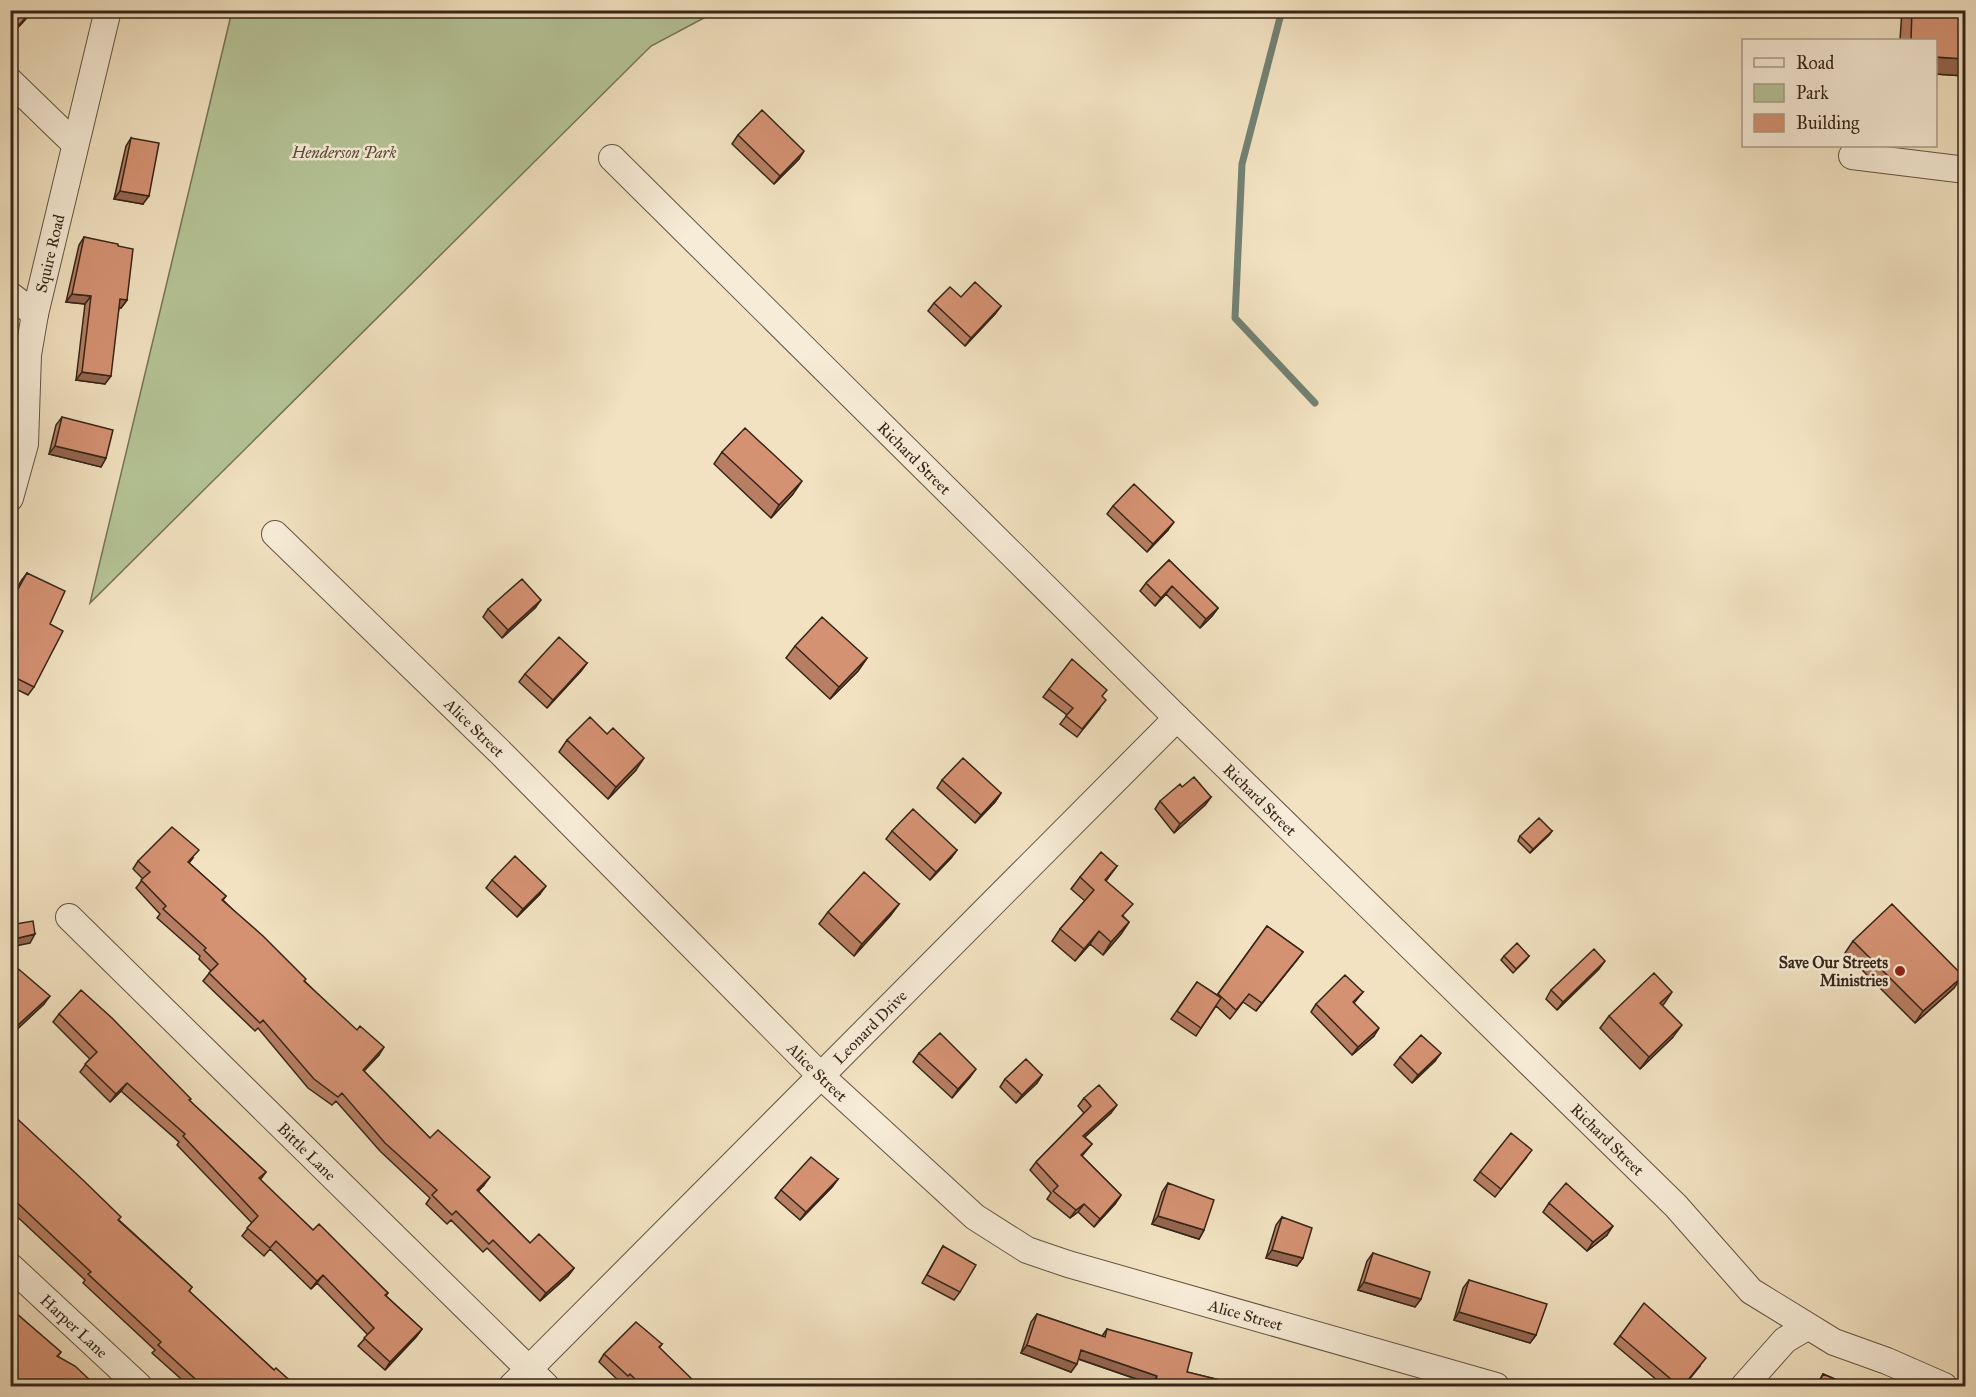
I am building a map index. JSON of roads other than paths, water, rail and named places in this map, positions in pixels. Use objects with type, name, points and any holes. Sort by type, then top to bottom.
[{"type":"street","name":"Squire Road","points":[[10,498],[25,444],[28,355],[35,314],[108,10]]},
{"type":"street","points":[[10,81],[75,144]]},
{"type":"street","points":[[1852,156],[1965,170]]},
{"type":"street","name":"Richard Street","points":[[612,158],[1177,718],[1676,1206],[1751,1291],[1834,1342],[1887,1361],[1944,1386]]},
{"type":"street","points":[[10,295],[35,314]]},
{"type":"street","name":"Alice Street","points":[[275,534],[501,753],[821,1076],[975,1217],[1027,1250],[1496,1386]]},
{"type":"street","name":"Leonard Drive","points":[[529,1381],[821,1076],[1177,718]]},
{"type":"street","name":"Bittle Lane","points":[[69,917],[529,1381]]},
{"type":"street","name":"Harper Lane","points":[[10,1266],[139,1386]]},
{"type":"street","points":[[1744,1386],[1785,1340],[1807,1327]]},
{"type":"waterway","points":[[1282,10],[1242,164],[1235,318],[1315,403]]},
{"type":"place","name":"Save Our Streets Ministries","points":[[1900,971]]},
{"type":"park label","name":"Henderson Park","points":[[344,152]]}]
